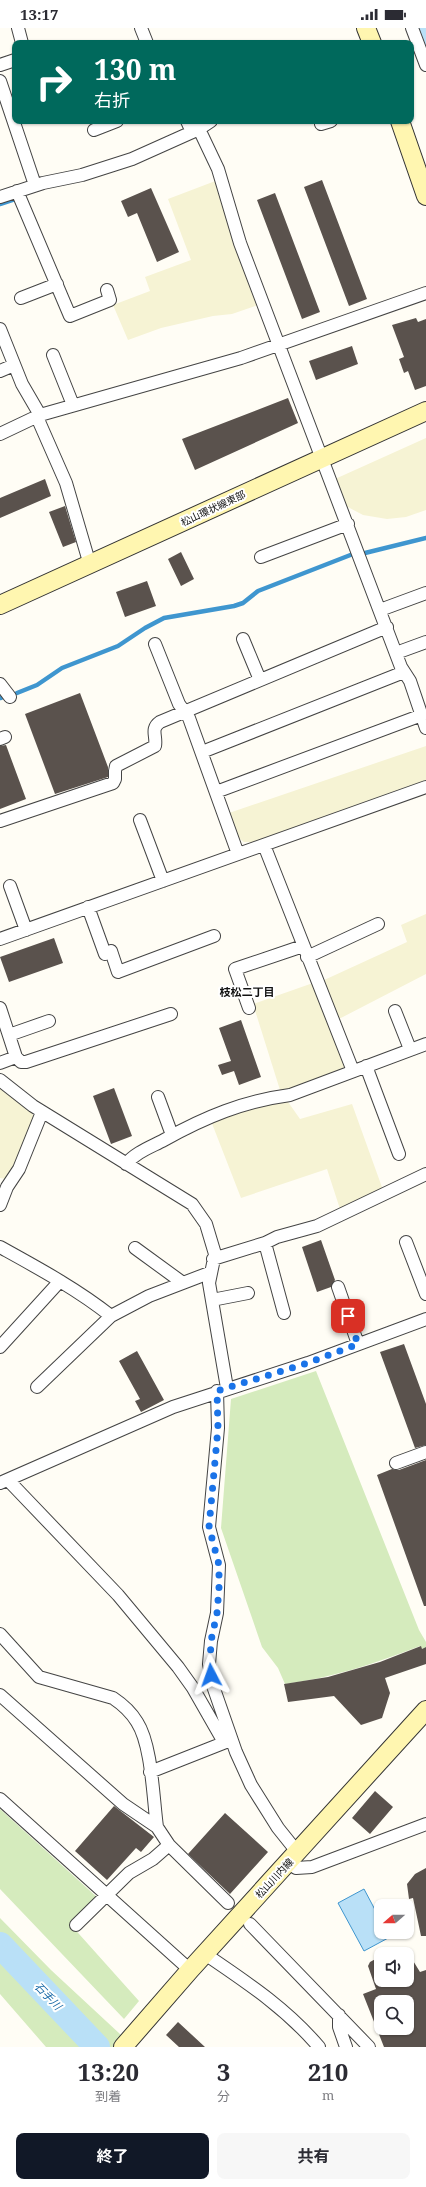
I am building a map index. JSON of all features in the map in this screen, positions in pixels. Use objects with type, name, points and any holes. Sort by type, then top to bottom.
[{"type":"street","points":[[18,28],[21,40]]},
{"type":"street","points":[[140,28],[146,40]]},
{"type":"street","points":[[366,28],[371,40]]},
{"type":"street","points":[[412,28],[413,40]]},
{"type":"street","points":[[414,44],[426,65]]},
{"type":"street","points":[[0,65],[12,61]]},
{"type":"street","points":[[0,82],[12,117]]},
{"type":"street","points":[[14,124],[35,185]]},
{"type":"street","points":[[94,130],[110,124]]},
{"type":"street","points":[[190,124],[196,131],[218,169],[240,243],[396,653],[404,672],[410,681],[426,728]]},
{"type":"street","points":[[0,197],[35,185],[82,175],[132,159],[196,131],[206,124]]},
{"type":"street","points":[[401,124],[426,196]]},
{"type":"street","points":[[17,191],[70,316],[110,300],[107,290]]},
{"type":"street","points":[[21,298],[57,284]]},
{"type":"street","points":[[0,434],[38,416],[241,358],[426,293]]},
{"type":"street","points":[[0,329],[22,384],[38,416],[66,483],[90,565]]},
{"type":"street","points":[[53,355],[73,405]]},
{"type":"street","points":[[0,371],[14,365]]},
{"type":"street","name":"松山環状線東部","points":[[0,605],[426,411]]},
{"type":"street","points":[[261,557],[348,524]]},
{"type":"street","points":[[380,610],[426,593]]},
{"type":"street","points":[[0,821],[113,783],[115,779],[114,771],[116,766],[155,746],[155,725],[184,711],[386,627]]},
{"type":"street","points":[[243,639],[260,680]]},
{"type":"street","points":[[396,653],[426,642]]},
{"type":"street","points":[[155,644],[179,704],[189,718],[238,854]]},
{"type":"street","points":[[202,752],[404,672]]},
{"type":"street","points":[[0,684],[10,697]]},
{"type":"street","points":[[216,792],[422,715]]},
{"type":"street","points":[[0,939],[426,787]]},
{"type":"street","points":[[140,820],[163,881]]},
{"type":"street","points":[[264,845],[352,1071]]},
{"type":"street","points":[[10,886],[26,930]]},
{"type":"street","points":[[88,908],[105,954],[111,951],[118,972],[214,936]]},
{"type":"street","points":[[249,1008],[235,969],[305,952],[378,924]]},
{"type":"street","points":[[0,1008],[16,1057],[22,1062],[26,1062],[171,1014]]},
{"type":"street","points":[[395,1011],[410,1049]]},
{"type":"street","points":[[9,1035],[49,1021]]},
{"type":"street","points":[[126,1164],[136,1154],[223,1111],[268,1097],[290,1095],[426,1044]]},
{"type":"street","points":[[0,1063],[16,1057]]},
{"type":"street","points":[[366,1066],[399,1154]]},
{"type":"street","points":[[0,1080],[42,1112],[192,1204],[206,1224],[215,1254],[209,1273],[209,1283],[222,1390],[209,1527],[219,1565],[219,1588],[210,1664],[213,1686],[229,1741],[262,1804],[278,1828],[293,1858],[296,1868],[312,1867],[426,1824]]},
{"type":"street","points":[[158,1097],[172,1135]]},
{"type":"street","points":[[0,1205],[7,1187],[19,1169],[42,1112]]},
{"type":"street","points":[[213,1259],[266,1243],[277,1236],[317,1226],[426,1174]]},
{"type":"street","points":[[406,1242],[426,1294]]},
{"type":"street","points":[[266,1243],[284,1313]]},
{"type":"street","points":[[0,1247],[60,1281],[111,1316]]},
{"type":"street","points":[[135,1248],[183,1283]]},
{"type":"street","points":[[37,1387],[111,1316],[149,1296],[209,1273]]},
{"type":"street","points":[[0,1347],[60,1281]]},
{"type":"street","points":[[338,1287],[358,1344]]},
{"type":"street","points":[[212,1300],[248,1293]]},
{"type":"street","points":[[229,1741],[220,1737],[193,1688],[178,1667],[118,1595],[3,1481],[173,1407],[308,1363],[426,1319]]},
{"type":"street","points":[[396,1462],[426,1452]]},
{"type":"street","points":[[0,1634],[39,1677],[113,1698],[123,1705],[137,1721],[142,1732],[150,1772],[157,1827]]},
{"type":"street","points":[[0,1695],[123,1804],[157,1827],[169,1845],[228,1903]]},
{"type":"street","name":"松山川内線","points":[[123,2047],[190,1970],[426,1710]]},
{"type":"street","points":[[150,1772],[229,1741]]},
{"type":"street","points":[[0,1799],[190,1970]]},
{"type":"street","points":[[76,1925],[106,1894],[129,1874],[153,1859],[169,1845]]},
{"type":"street","points":[[250,1924],[369,2047]]},
{"type":"street","points":[[205,1954],[258,1990],[285,2012],[319,2047]]},
{"type":"street","points":[[339,2015],[339,2027],[346,2047]]},
{"type":"shaded area","points":[[218,180],[258,305],[232,314],[213,316],[161,328],[128,340],[113,305],[150,291],[145,277],[191,260],[168,199]]},
{"type":"shaded area","points":[[426,438],[426,510],[406,517],[387,519],[363,515],[344,505],[335,479]]},
{"type":"shaded area","points":[[426,746],[426,780],[253,842],[244,842],[237,837],[229,813]]},
{"type":"shaded area","points":[[426,914],[426,974],[337,1020],[322,981],[407,942],[401,925]]},
{"type":"shaded area","points":[[313,983],[347,1067],[289,1089],[280,1090],[253,1004]]},
{"type":"shaded area","points":[[0,1084],[31,1111],[34,1117],[16,1166],[7,1179],[0,1178]]},
{"type":"shaded area","points":[[286,1099],[300,1119],[352,1104],[383,1190],[352,1202],[340,1209],[327,1169],[241,1198],[211,1121],[253,1107]]},
{"type":"green space","points":[[316,1371],[419,1630],[426,1642],[426,1647],[422,1649],[420,1646],[337,1674],[285,1684],[278,1668],[262,1647],[221,1528],[231,1399]]},
{"type":"green space","points":[[0,1809],[99,1899],[71,1925],[139,2001],[124,2019],[0,1889]]},
{"type":"green space","points":[[0,1918],[51,1970],[134,2047],[46,2047],[0,1994]]},
{"type":"water","points":[[364,1889],[374,1908],[374,1939],[386,1939],[364,1951],[338,1903]]},
{"type":"building","points":[[322,180],[367,299],[349,306],[304,187]]},
{"type":"building","points":[[151,188],[179,252],[157,262],[137,213],[128,217],[121,201]]},
{"type":"building","points":[[275,193],[320,312],[302,319],[257,200]]},
{"type":"building","points":[[416,318],[418,322],[426,319],[426,386],[415,390],[408,371],[404,373],[399,359],[404,357],[392,325]]},
{"type":"building","points":[[352,346],[358,364],[316,380],[309,361]]},
{"type":"building","points":[[288,398],[298,423],[195,470],[182,439]]},
{"type":"building","points":[[45,479],[51,496],[0,518],[0,498]]},
{"type":"building","points":[[65,506],[76,542],[63,547],[49,512]]},
{"type":"building","points":[[181,552],[194,579],[181,586],[168,559]]},
{"type":"building","points":[[147,581],[156,606],[125,617],[116,592]]},
{"type":"building","points":[[80,693],[108,767],[108,777],[55,794],[25,714]]},
{"type":"building","points":[[6,745],[26,799],[0,809],[0,746]]},
{"type":"building","points":[[54,938],[63,963],[9,982],[0,957]]},
{"type":"building","points":[[241,1020],[261,1077],[239,1085],[234,1071],[222,1075],[218,1065],[231,1061],[219,1028]]},
{"type":"building","points":[[114,1088],[132,1136],[111,1144],[93,1096]]},
{"type":"building","points":[[321,1240],[335,1280],[331,1287],[317,1292],[302,1247]]},
{"type":"building","points":[[404,1344],[426,1404],[426,1445],[415,1448],[380,1352]]},
{"type":"building","points":[[137,1351],[164,1400],[141,1412],[135,1401],[140,1399],[119,1361]]},
{"type":"building","points":[[426,1460],[426,1606],[424,1606],[377,1475],[392,1469],[399,1470]]},
{"type":"building","points":[[421,1646],[422,1649],[426,1647],[426,1664],[385,1678],[390,1693],[382,1718],[361,1725],[334,1696],[288,1702],[284,1684],[328,1677],[380,1662]]},
{"type":"building","points":[[375,1791],[393,1807],[370,1834],[352,1818]]},
{"type":"building","points":[[114,1806],[154,1837],[141,1852],[136,1848],[107,1880],[75,1851]]},
{"type":"building","points":[[225,1813],[268,1852],[230,1894],[188,1854]]},
{"type":"building","points":[[426,1868],[426,1936],[421,1936],[414,1899],[409,1899],[407,1884],[415,1874]]},
{"type":"building","points":[[374,1960],[374,1983],[368,1966],[370,1962]]},
{"type":"building","points":[[414,1962],[420,1972],[426,1970],[426,2047],[384,2047],[379,2035],[414,2035],[414,1995],[374,1995],[374,2022],[363,1994],[376,1989],[375,1987],[414,1987]]},
{"type":"building","points":[[178,2022],[205,2047],[179,2047],[166,2035]]},
{"type":"waterway","points":[[421,33],[425,28]]},
{"type":"waterway","points":[[0,204],[15,199]]},
{"type":"waterway","points":[[365,553],[426,538]]},
{"type":"waterway","points":[[17,693],[37,685],[62,668],[118,646],[145,628],[164,618],[234,606],[243,603],[258,591],[353,554]]},
{"type":"waterway","name":"石手川","points":[[0,1945],[97,2047]]},
{"type":"district","name":"枝松二丁目","points":[[247,992]]},
{"type":"route","points":[[211,1675],[211,1641],[217,1613],[219,1588],[219,1565],[209,1527],[218,1428],[217,1391],[308,1363],[358,1344],[348,1316]]}]
